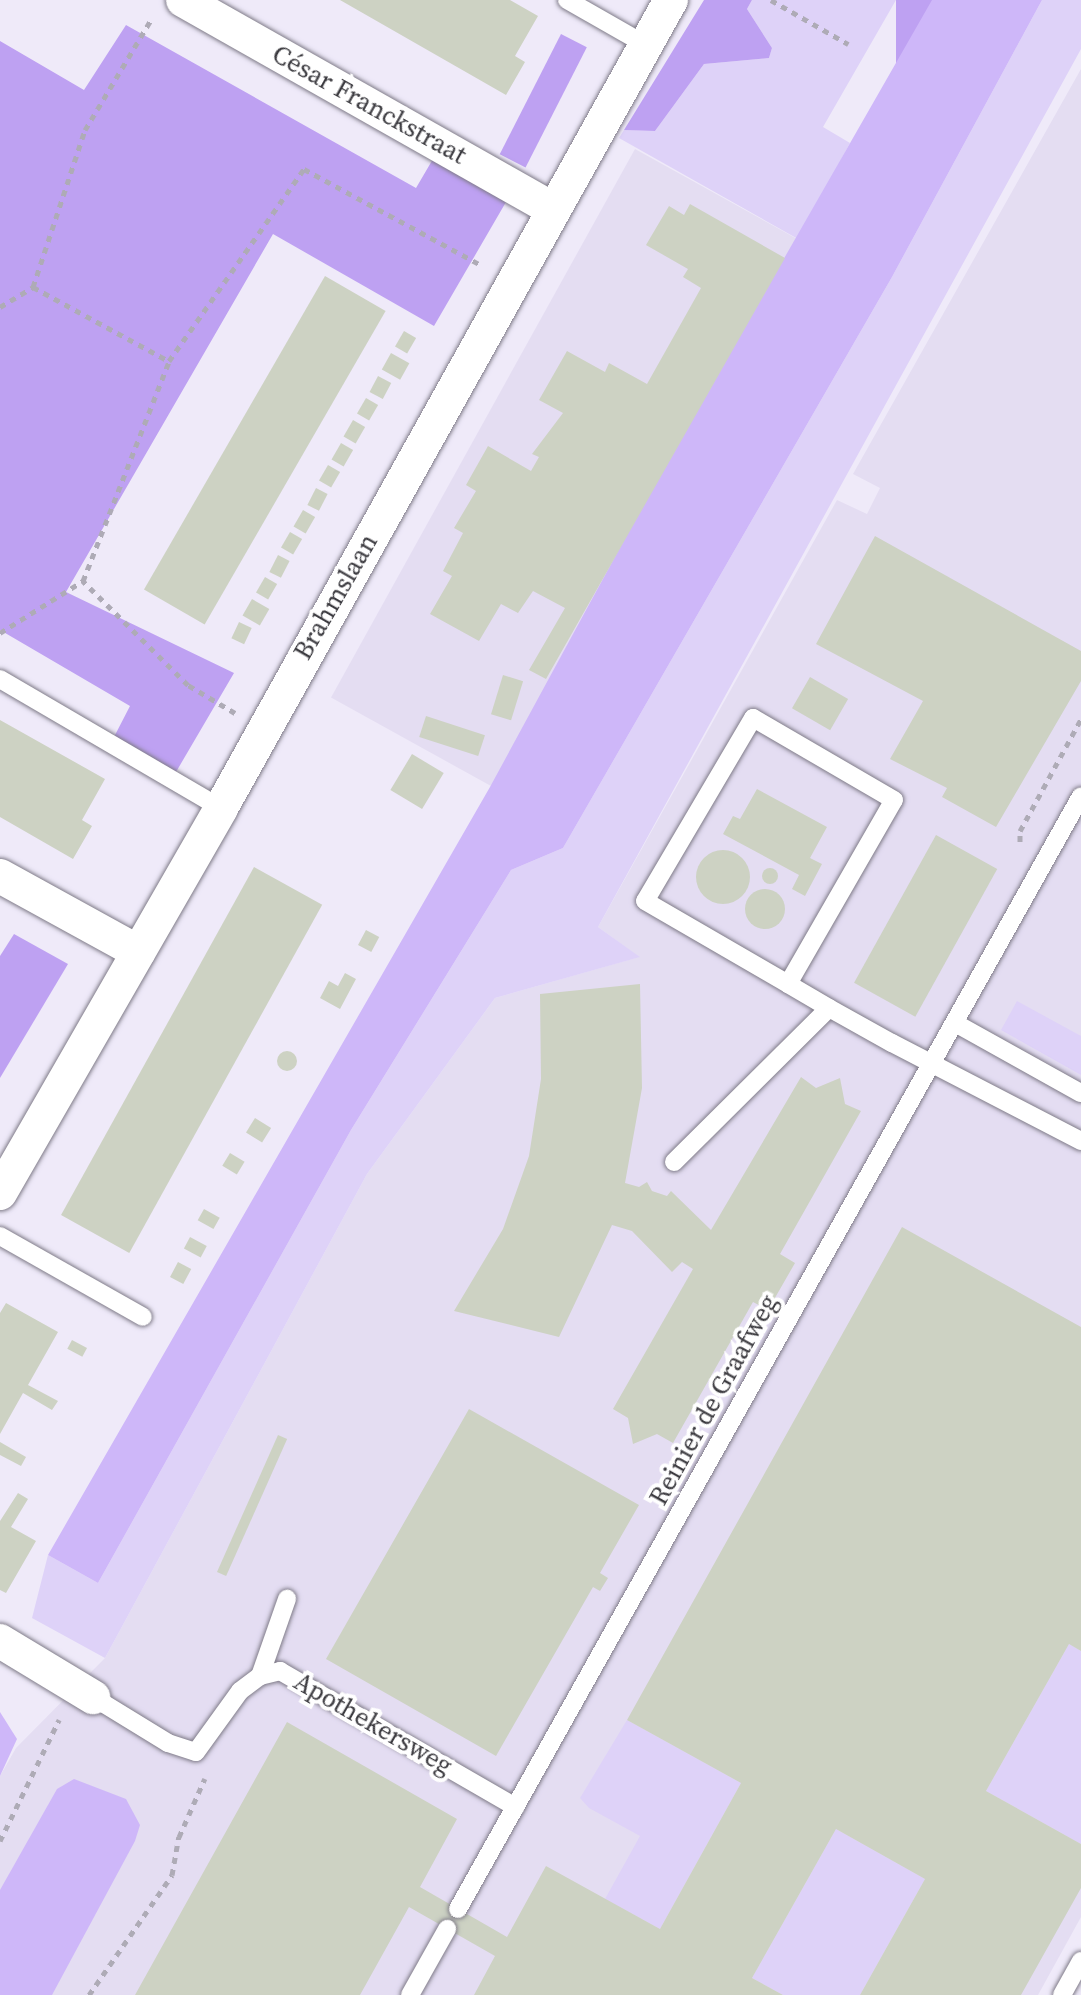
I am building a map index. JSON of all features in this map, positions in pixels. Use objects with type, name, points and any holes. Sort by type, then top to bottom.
[{"type":"street","name":"Brahmslaan","points":[[0,1193],[221,808],[262,729],[671,0]]},
{"type":"street","name":"César Franckstraat","points":[[169,6],[554,210]]},
{"type":"street","points":[[0,876],[138,952]]},
{"type":"street","points":[[0,1641],[84,1692]]},
{"type":"lane","points":[[567,0],[646,45]]},
{"type":"lane","points":[[0,679],[221,808]]},
{"type":"lane","points":[[788,984],[894,800],[753,718],[645,901],[829,1008],[1081,1141]]},
{"type":"lane","name":"Reinier de Graafweg","points":[[458,1909],[1081,796]]},
{"type":"lane","points":[[674,1162],[829,1008]]},
{"type":"lane","points":[[955,1023],[1081,1093]]},
{"type":"lane","points":[[0,1236],[143,1317]]},
{"type":"lane","points":[[260,1676],[287,1599]]},
{"type":"lane","name":"Apothekersweg","points":[[196,1752],[240,1691],[260,1676],[280,1671],[516,1807]]},
{"type":"lane","points":[[84,1692],[168,1743],[196,1752]]},
{"type":"lane","points":[[410,1995],[447,1929]]},
{"type":"lane","points":[[1062,1995],[1081,1961]]},
{"type":"path","points":[[771,0],[848,44]]},
{"type":"path","points":[[0,307],[33,287],[85,130],[169,6]]},
{"type":"path","points":[[0,633],[83,581],[169,361],[304,169],[513,283]]},
{"type":"path","points":[[33,287],[169,361]]},
{"type":"path","points":[[83,581],[188,685],[262,729]]},
{"type":"path","points":[[0,1841],[84,1692]]},
{"type":"path","points":[[89,1995],[172,1875],[179,1837],[204,1790],[206,1770],[196,1752]]},
{"type":"shaded area","points":[[704,0],[752,0],[747,9],[772,48],[769,58],[704,64],[655,131],[624,130]]},
{"type":"shaded area","points":[[752,0],[896,0],[823,127],[850,143],[798,239],[619,138],[624,130],[655,131],[704,64],[769,58],[772,48],[747,9]]},
{"type":"shaded area","points":[[896,0],[932,0],[932,146],[896,146]]},
{"type":"shaded area","points":[[932,0],[1042,0],[892,277],[563,848],[511,870],[351,1130],[98,1583],[48,1555],[490,787],[648,496]]},
{"type":"shaded area","points":[[1042,0],[1081,0],[1081,49],[598,927],[640,957],[495,998],[367,1174],[105,1658],[32,1618],[48,1555],[98,1583],[351,1130],[511,870],[563,848],[892,277]]},
{"type":"shaded area","points":[[126,25],[416,188],[433,159],[506,202],[434,326],[273,234],[66,592],[234,673],[176,772],[114,737],[130,706],[0,630],[0,41],[84,90]]},
{"type":"shaded area","points":[[561,34],[587,47],[526,167],[500,154]]},
{"type":"shaded area","points":[[1081,69],[1081,1917],[1038,1995],[0,1995],[0,1776],[16,1748],[105,1658],[367,1174],[495,998],[639,957],[598,927],[837,500],[867,514],[880,488],[853,474]]},
{"type":"shaded area","points":[[635,149],[798,239],[494,788],[331,697]]},
{"type":"shaded area","points":[[14,934],[68,964],[0,1078],[0,956]]},
{"type":"shaded area","points":[[1017,1001],[1081,1036],[1081,1075],[1001,1030]]},
{"type":"shaded area","points":[[1069,1644],[1081,1651],[1081,1844],[986,1791]]},
{"type":"shaded area","points":[[0,1712],[17,1739],[0,1776]]},
{"type":"shaded area","points":[[627,1720],[741,1783],[660,1929],[605,1899],[640,1836],[589,1808],[580,1798]]},
{"type":"shaded area","points":[[74,1779],[126,1799],[140,1825],[135,1841],[52,1995],[0,1995],[0,1890],[57,1789]]},
{"type":"shaded area","points":[[836,1829],[925,1879],[860,1995],[783,1995],[752,1978]]},
{"type":"building","points":[[340,0],[510,0],[538,16],[515,56],[525,62],[506,95]]},
{"type":"building","points":[[690,204],[785,258],[546,679],[529,670],[565,608],[533,591],[518,613],[501,604],[479,641],[430,614],[452,576],[443,571],[463,533],[454,528],[476,491],[466,485],[488,446],[531,471],[539,457],[532,454],[563,413],[539,400],[567,351],[605,372],[609,363],[647,384],[701,288],[683,277],[688,269],[646,245],[669,206],[684,215]]},
{"type":"building","points":[[325,276],[386,311],[205,625],[144,590]]},
{"type":"building","points":[[404,331],[416,338],[407,354],[395,347]]},
{"type":"building","points":[[391,353],[409,363],[400,380],[382,370]]},
{"type":"building","points":[[378,376],[391,383],[383,399],[370,392]]},
{"type":"building","points":[[366,398],[378,405],[369,421],[357,414]]},
{"type":"building","points":[[353,420],[365,427],[356,443],[344,436]]},
{"type":"building","points":[[341,443],[353,450],[344,466],[332,459]]},
{"type":"building","points":[[328,465],[340,472],[331,488],[319,481]]},
{"type":"building","points":[[316,488],[328,494],[319,511],[307,505]]},
{"type":"building","points":[[303,510],[315,517],[306,533],[294,526]]},
{"type":"building","points":[[290,532],[302,539],[293,555],[281,548]]},
{"type":"building","points":[[875,536],[1081,651],[1081,681],[996,827],[942,797],[947,788],[890,759],[923,701],[816,644]]},
{"type":"building","points":[[278,555],[290,561],[281,578],[269,572]]},
{"type":"building","points":[[265,577],[277,584],[268,600],[256,593]]},
{"type":"building","points":[[252,599],[269,609],[260,625],[242,615]]},
{"type":"building","points":[[239,622],[252,628],[244,644],[231,638]]},
{"type":"building","points":[[503,675],[523,681],[511,720],[491,714]]},
{"type":"building","points":[[810,677],[848,699],[830,730],[792,708]]},
{"type":"building","points":[[426,716],[485,735],[478,756],[419,737]]},
{"type":"building","points":[[0,720],[105,779],[82,820],[92,826],[73,859],[0,817]]},
{"type":"building","points":[[412,754],[444,773],[422,809],[390,790]]},
{"type":"building","points":[[757,789],[827,827],[810,858],[822,864],[805,896],[792,889],[799,875],[723,834],[733,816],[740,819]]},
{"type":"building","points":[[936,835],[997,869],[915,1017],[854,983]]},
{"type":"building","points":[[723,850],[742,858],[750,877],[742,896],[723,904],[704,896],[696,877],[704,858]]},
{"type":"building","points":[[254,867],[322,905],[129,1253],[61,1215]]},
{"type":"building","points":[[767,868],[773,868],[778,876],[776,882],[767,884],[762,879],[762,873]]},
{"type":"building","points":[[765,889],[779,895],[785,909],[779,923],[765,929],[751,923],[745,909],[751,895]]},
{"type":"building","points":[[366,930],[379,937],[371,952],[358,945]]},
{"type":"building","points":[[345,973],[356,979],[340,1009],[320,998],[329,981],[338,986]]},
{"type":"building","points":[[640,984],[642,1088],[625,1183],[639,1187],[647,1182],[652,1191],[667,1196],[671,1191],[711,1230],[801,1077],[816,1088],[840,1078],[845,1104],[861,1111],[780,1254],[795,1263],[768,1310],[753,1302],[673,1443],[657,1434],[633,1444],[628,1418],[613,1409],[693,1269],[682,1262],[672,1272],[632,1231],[612,1225],[559,1337],[454,1311],[503,1229],[529,1156],[541,1079],[540,994]]},
{"type":"building","points":[[283,1051],[291,1051],[297,1061],[291,1071],[283,1071],[277,1065],[277,1057]]},
{"type":"building","points":[[255,1118],[271,1128],[262,1142],[246,1132]]},
{"type":"building","points":[[230,1153],[245,1162],[237,1175],[222,1166]]},
{"type":"building","points":[[204,1209],[220,1218],[213,1229],[198,1220]]},
{"type":"building","points":[[902,1227],[1081,1327],[1081,1651],[1069,1644],[986,1791],[1081,1844],[1081,1888],[1021,1995],[860,1995],[925,1879],[836,1829],[752,1978],[783,1995],[474,1995],[495,1956],[409,1907],[360,1995],[135,1995],[287,1722],[457,1819],[420,1887],[507,1937],[546,1866],[660,1929],[741,1783],[627,1720]]},
{"type":"building","points":[[190,1237],[207,1246],[201,1257],[184,1248]]},
{"type":"building","points":[[178,1262],[191,1269],[183,1284],[170,1277]]},
{"type":"building","points":[[6,1303],[58,1332],[28,1385],[58,1401],[52,1410],[23,1393],[0,1434],[0,1313]]},
{"type":"building","points":[[72,1340],[87,1348],[82,1357],[67,1349]]},
{"type":"building","points":[[469,1409],[639,1505],[600,1573],[608,1578],[600,1591],[593,1587],[496,1756],[326,1659]]},
{"type":"building","points":[[278,1435],[287,1439],[226,1576],[217,1572]]},
{"type":"building","points":[[0,1442],[26,1457],[21,1466],[0,1455]]},
{"type":"building","points":[[18,1493],[28,1499],[11,1527],[36,1541],[6,1593],[0,1590],[0,1521]]}]
